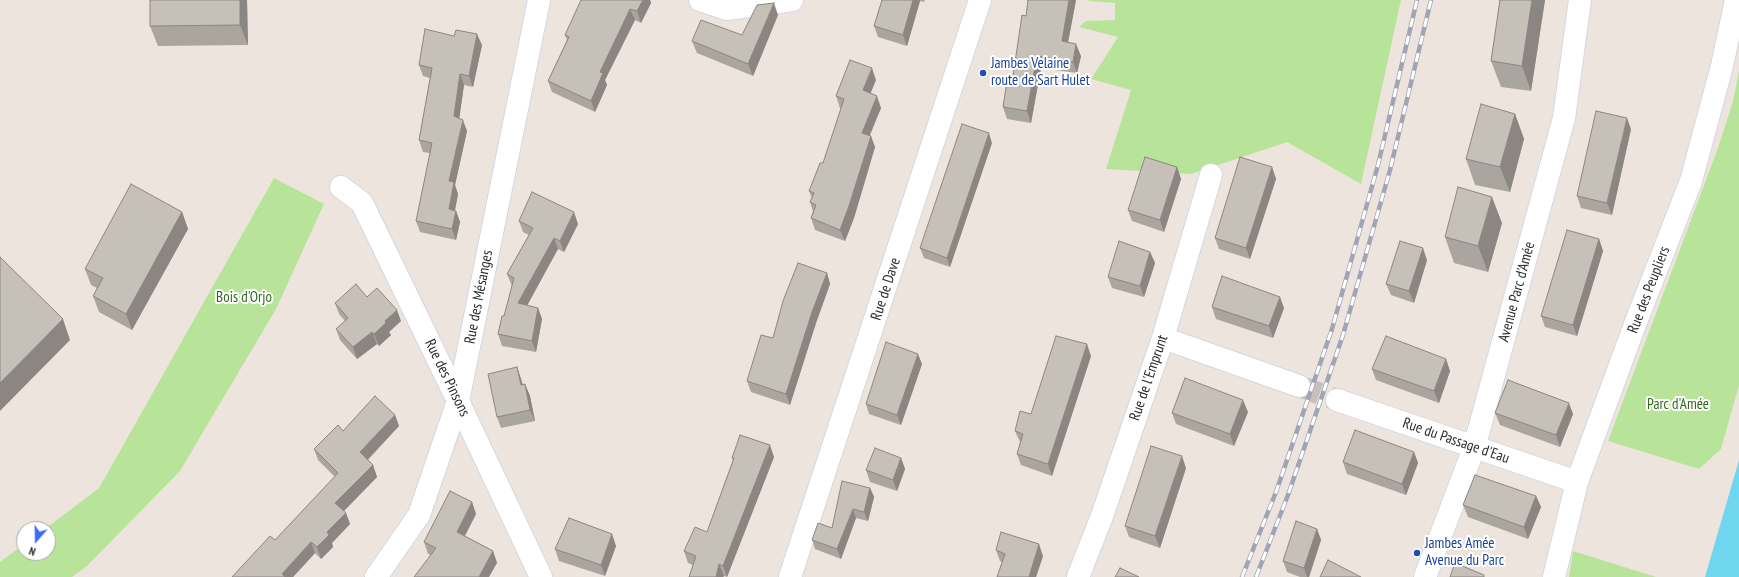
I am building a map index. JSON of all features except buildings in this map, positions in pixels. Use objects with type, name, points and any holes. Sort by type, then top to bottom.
[{"type":"street","name":"Rue des Mésanges","points":[[376,577],[419,515],[458,401],[539,0]]},
{"type":"street","points":[[700,0],[727,9],[792,0]]},
{"type":"street","name":"Rue de Dave","points":[[790,577],[980,0]]},
{"type":"street","name":"Avenue Parc d'Amée","points":[[1425,577],[1474,448],[1564,118],[1580,0]]},
{"type":"street","name":"Rue des Peupliers","points":[[1554,577],[1577,482],[1634,327],[1691,181],[1722,66],[1736,0]]},
{"type":"street","name":"Rue de l'Emprunt","points":[[1078,577],[1102,516],[1163,338],[1211,175]]},
{"type":"street","name":"Rue des Pinsons","points":[[341,187],[362,203],[541,577]]},
{"type":"street","points":[[1163,338],[1299,386]]},
{"type":"street","name":"Rue du Passage d'Eau","points":[[1337,400],[1577,482]]},
{"type":"green space","points":[[1089,0],[1401,0],[1361,184],[1287,142],[1191,174],[1106,169],[1131,90],[1091,79],[1118,37],[1079,27],[1086,21],[1115,20],[1115,3]]},
{"type":"green space","name":"Parc d'Amée","points":[[1739,71],[1739,385],[1721,449],[1699,469],[1608,441],[1718,148],[1733,101]]},
{"type":"green space","name":"Bois d'Orjo","points":[[274,178],[324,204],[276,309],[180,471],[87,566],[72,577],[0,577],[0,562],[16,550],[16,561],[56,561],[56,521],[99,488]]},
{"type":"green space","points":[[1573,551],[1656,577],[1569,577]]},
{"type":"water","points":[[1739,460],[1739,577],[1705,577],[1737,467]]},
{"type":"tunnel","points":[[1299,386],[1337,400]]},
{"type":"railway","points":[[1242,577],[1276,492],[1332,329],[1378,165],[1417,0]]},
{"type":"railway","points":[[1256,577],[1288,495],[1343,335],[1390,170],[1431,0]]},
{"type":"place","name":"Jambes Velaine route de Sart Hulet","points":[[983,73]]},
{"type":"place","name":"Jambes Amée Avenue du Parc","points":[[1417,553]]}]
